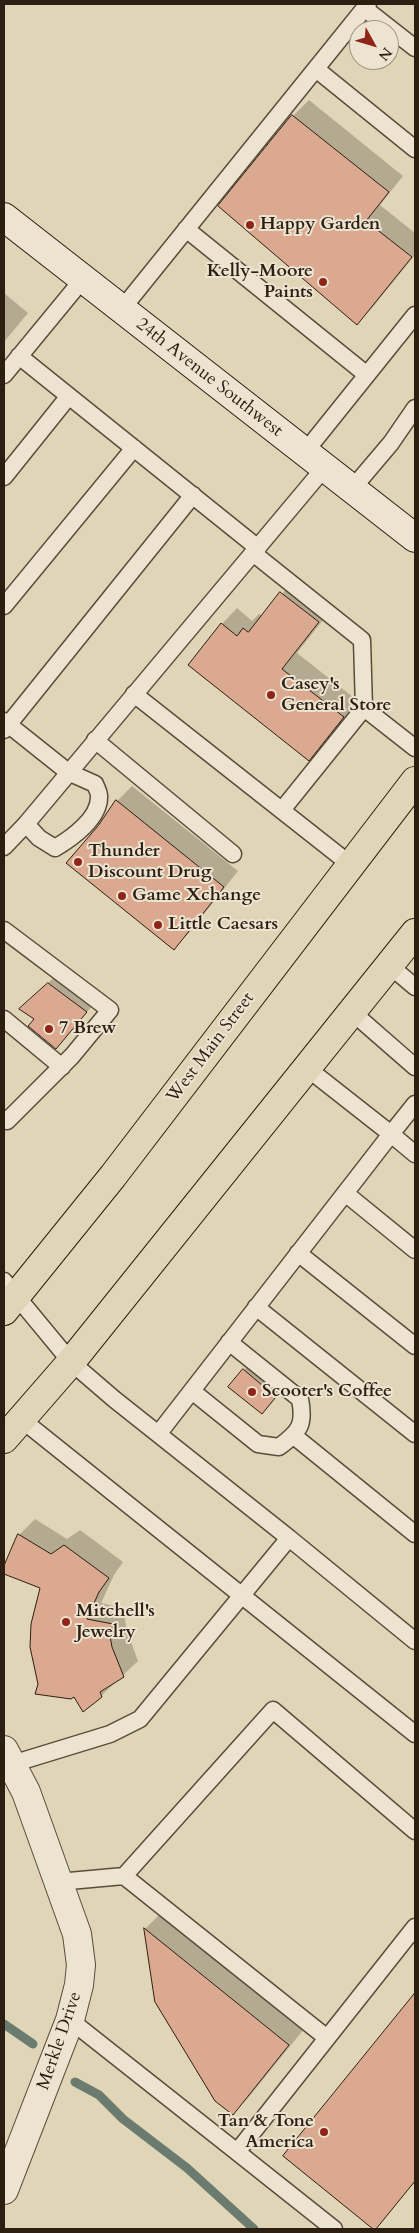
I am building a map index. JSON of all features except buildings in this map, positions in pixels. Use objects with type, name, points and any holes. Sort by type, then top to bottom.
[{"type":"main road","name":"24th Avenue Southwest","points":[[4,218],[415,538]]},
{"type":"main road","name":"West Main Street","points":[[8,1296],[113,1176],[415,781]]},
{"type":"main road","points":[[4,1440],[71,1362],[415,933]]},
{"type":"main road","name":"Merkle Drive","points":[[4,2190],[70,2020],[79,1985],[81,1964],[77,1934],[26,1792],[8,1757]]},
{"type":"lane","points":[[122,309],[366,6],[415,48]]},
{"type":"lane","points":[[316,69],[415,149]]},
{"type":"lane","points":[[186,229],[367,374]]},
{"type":"lane","points":[[4,375],[83,279]]},
{"type":"lane","points":[[4,847],[26,824],[256,550],[315,460],[367,374],[415,315]]},
{"type":"lane","points":[[19,356],[193,496],[362,640],[364,708],[282,810]]},
{"type":"lane","points":[[4,477],[69,396]]},
{"type":"lane","points":[[352,489],[391,443],[415,408]]},
{"type":"lane","points":[[4,606],[134,448]]},
{"type":"lane","points":[[26,824],[39,838],[55,848],[74,836],[93,815],[99,796],[95,784],[68,772],[5,725],[193,496]]},
{"type":"lane","points":[[134,694],[351,865]]},
{"type":"lane","points":[[364,708],[415,748]]},
{"type":"lane","points":[[95,740],[233,854]]},
{"type":"lane","points":[[4,930],[110,1010],[62,1067],[7,1121],[4,1119]]},
{"type":"lane","points":[[389,965],[415,987]]},
{"type":"lane","points":[[352,1012],[415,1067]]},
{"type":"lane","points":[[4,1019],[62,1067]]},
{"type":"lane","points":[[307,1068],[415,1154]]},
{"type":"lane","points":[[159,1434],[415,1104]]},
{"type":"lane","points":[[345,1193],[415,1250]]},
{"type":"lane","points":[[298,1253],[415,1346]]},
{"type":"lane","points":[[8,1296],[71,1362],[114,1399],[415,1641]]},
{"type":"lane","points":[[256,1307],[415,1434]]},
{"type":"lane","points":[[192,1390],[258,1444],[279,1447],[294,1436],[303,1418],[300,1399],[229,1342]]},
{"type":"lane","points":[[21,1419],[243,1594],[415,1734]]},
{"type":"lane","points":[[294,1436],[415,1534]]},
{"type":"lane","points":[[8,1757],[110,1734],[140,1719],[289,1538]]},
{"type":"lane","points":[[58,1882],[124,1876],[273,1710],[415,1831]]},
{"type":"lane","points":[[124,1876],[327,2038]]},
{"type":"lane","points":[[236,2152],[415,1927]]},
{"type":"lane","points":[[70,2020],[334,2229]]},
{"type":"waterway","points":[[4,2024],[33,2044]]},
{"type":"waterway","points":[[75,2082],[99,2095],[123,2119],[187,2168],[254,2229]]},
{"type":"place","name":"Happy Garden","points":[[250,225]]},
{"type":"place","name":"Kelly-Moore Paints","points":[[323,282]]},
{"type":"place","name":"Casey's General Store","points":[[271,695]]},
{"type":"place","name":"Thunder Discount Drug","points":[[78,862]]},
{"type":"place","name":"Game Xchange","points":[[122,896]]},
{"type":"place","name":"Little Caesars","points":[[158,925]]},
{"type":"place","name":"7 Brew","points":[[49,1029]]},
{"type":"place","name":"Scooter's Coffee","points":[[252,1392]]},
{"type":"place","name":"Mitchell's Jewelry","points":[[66,1622]]},
{"type":"place","name":"Tan & Tone America","points":[[324,2132]]}]
